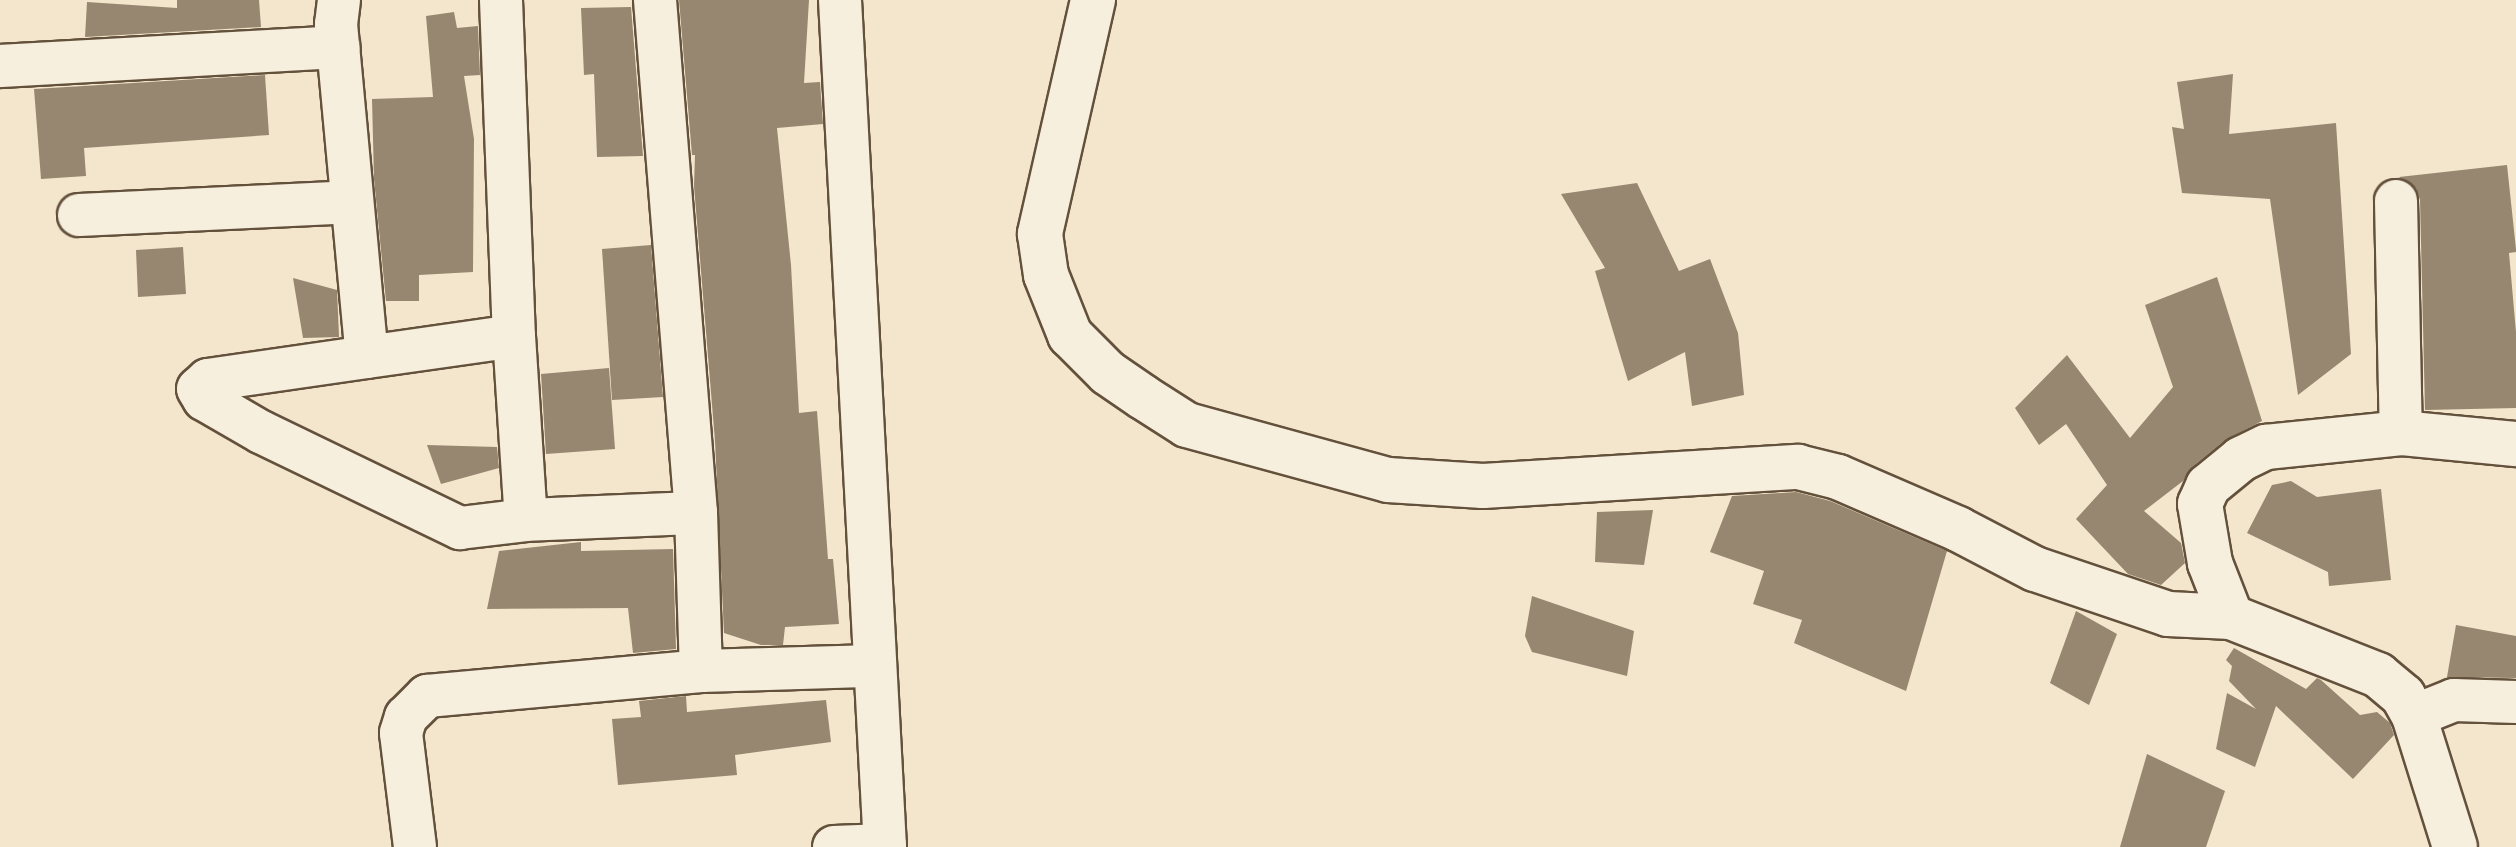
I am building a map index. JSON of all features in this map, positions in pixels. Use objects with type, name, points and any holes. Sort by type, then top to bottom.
[{"type":"street","points":[[339,0],[338,47],[350,202],[367,357]]},
{"type":"street","points":[[501,0],[514,336],[526,520]]},
{"type":"street","points":[[655,0],[696,513],[701,671]]},
{"type":"street","points":[[834,847],[885,846],[840,0]]},
{"type":"street","points":[[1093,0],[1040,234],[1046,275],[1070,335],[1108,373],[1187,425],[1388,480],[1483,486],[1798,467],[1838,477],[1958,529],[2035,569],[2168,614],[2231,617],[2378,675],[2403,696],[2414,716],[2455,847]]},
{"type":"street","points":[[0,66],[338,47]]},
{"type":"street","points":[[2396,201],[2401,433]]},
{"type":"street","points":[[79,215],[350,202]]},
{"type":"street","points":[[514,336],[208,380],[198,389],[204,399],[261,432],[460,528],[526,520],[696,513]]},
{"type":"street","points":[[2231,617],[2210,563],[2200,504],[2208,486],[2241,459],[2266,447],[2401,433],[2516,444]]},
{"type":"street","points":[[415,847],[401,733],[406,717],[427,696],[701,671],[874,666]]},
{"type":"street","points":[[2414,716],[2454,700],[2516,702]]},
{"type":"building","points":[[177,0],[259,0],[261,27],[85,37],[87,2],[177,8]]},
{"type":"building","points":[[679,0],[809,0],[804,83],[820,82],[823,124],[777,128],[791,265],[799,413],[817,411],[828,559],[833,559],[839,624],[785,627],[783,645],[761,645],[724,633],[715,441],[694,186],[695,155],[692,155]]},
{"type":"building","points":[[631,7],[643,156],[597,157],[594,74],[584,75],[581,8]]},
{"type":"building","points":[[454,12],[457,28],[478,26],[480,75],[464,76],[474,139],[473,272],[419,275],[419,301],[386,301],[374,179],[372,99],[433,97],[426,16]]},
{"type":"building","points":[[2233,74],[2229,134],[2336,123],[2351,354],[2298,395],[2270,199],[2182,193],[2172,127],[2184,129],[2177,82]]},
{"type":"building","points":[[265,75],[269,135],[84,148],[86,176],[41,179],[34,89]]},
{"type":"building","points":[[2507,165],[2516,249],[2516,252],[2509,253],[2516,332],[2516,408],[2425,410],[2420,200],[2416,188],[2399,177]]},
{"type":"building","points":[[1637,183],[1679,271],[1710,259],[1738,333],[1744,395],[1692,406],[1685,352],[1628,381],[1595,271],[1605,268],[1561,194]]},
{"type":"building","points":[[651,245],[663,397],[612,400],[602,249]]},
{"type":"building","points":[[183,247],[186,294],[138,297],[136,250]]},
{"type":"building","points":[[2217,277],[2262,421],[2225,440],[2192,467],[2183,481],[2144,511],[2181,543],[2185,563],[2161,585],[2128,574],[2076,519],[2107,485],[2066,424],[2039,445],[2015,408],[2067,355],[2130,438],[2173,387],[2145,305]]},
{"type":"building","points":[[293,278],[337,290],[339,337],[303,338]]},
{"type":"building","points":[[609,368],[615,449],[546,454],[541,374]]},
{"type":"building","points":[[427,445],[497,447],[499,468],[441,484]]},
{"type":"building","points":[[2291,481],[2317,497],[2381,489],[2391,580],[2329,586],[2328,572],[2247,533],[2272,485]]},
{"type":"building","points":[[1796,492],[1830,501],[1947,551],[1906,691],[1794,643],[1802,620],[1753,604],[1764,571],[1710,552],[1732,496]]},
{"type":"building","points":[[1653,510],[1644,565],[1595,562],[1597,512]]},
{"type":"building","points":[[581,542],[581,551],[673,549],[676,649],[633,653],[628,608],[487,609],[499,551]]},
{"type":"building","points":[[1532,596],[1634,631],[1627,676],[1532,652],[1525,636]]},
{"type":"building","points":[[2076,611],[2117,634],[2089,705],[2050,683]]},
{"type":"building","points":[[2456,625],[2516,636],[2516,678],[2447,677]]},
{"type":"building","points":[[2234,648],[2306,689],[2317,678],[2321,680],[2360,715],[2377,712],[2390,723],[2394,735],[2353,779],[2276,706],[2255,767],[2216,749],[2227,693],[2256,709],[2229,681],[2232,666],[2226,660]]},
{"type":"building","points":[[686,696],[687,712],[826,700],[831,742],[735,755],[737,775],[618,785],[612,719],[641,717],[639,701]]},
{"type":"building","points":[[2147,754],[2225,791],[2206,847],[2120,847]]}]
